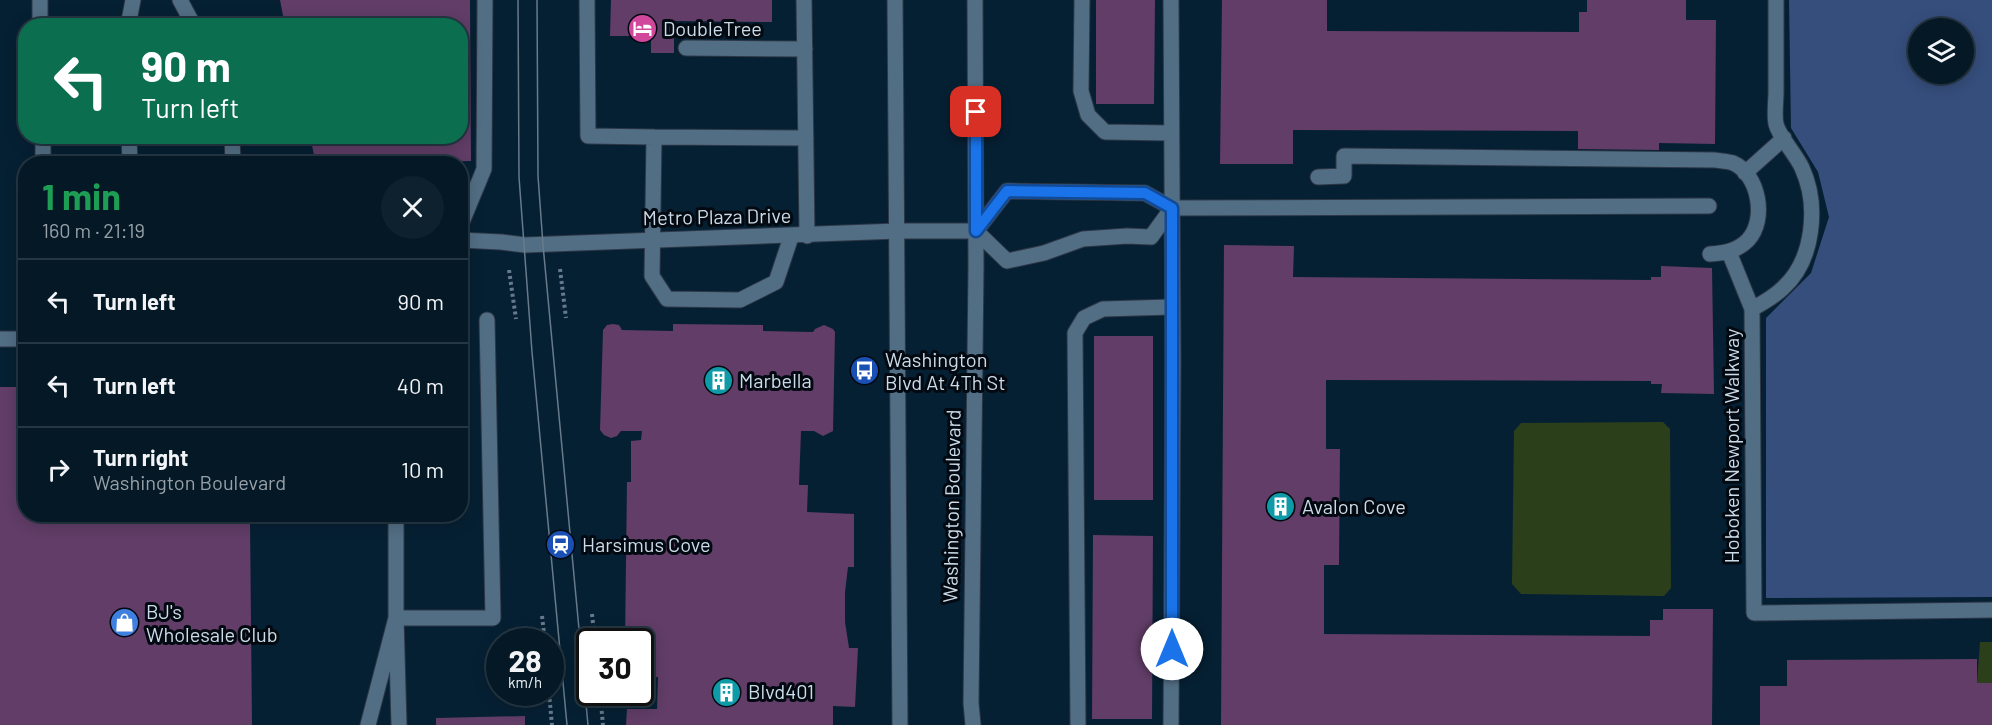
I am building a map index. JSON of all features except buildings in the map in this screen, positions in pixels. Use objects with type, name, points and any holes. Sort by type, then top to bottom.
[{"type":"street","points":[[40,0],[40,18]]},
{"type":"street","points":[[130,18],[133,0]]},
{"type":"street","points":[[180,0],[190,18]]},
{"type":"street","points":[[468,208],[484,169],[485,0]]},
{"type":"street","points":[[587,0],[588,136],[806,138]]},
{"type":"street","points":[[804,0],[807,236]]},
{"type":"street","points":[[895,0],[900,725]]},
{"type":"street","name":"Washington Boulevard","points":[[973,725],[971,703],[976,231],[975,0]]},
{"type":"street","points":[[1082,0],[1081,91],[1088,115],[1106,132],[1171,133]]},
{"type":"street","points":[[1171,0],[1172,725]]},
{"type":"street","name":"Hoboken Newport Walkway","points":[[1776,0],[1776,125],[1796,155],[1806,180],[1811,214],[1810,233],[1805,253],[1795,272],[1784,287],[1752,309],[1754,613],[1992,610]]},
{"type":"street","points":[[686,48],[805,49]]},
{"type":"street","points":[[654,137],[652,276],[667,299],[740,300],[776,282],[791,237]]},
{"type":"street","points":[[1745,173],[1784,138]]},
{"type":"street","points":[[1318,177],[1344,176],[1344,156],[1715,160],[1733,164],[1745,173],[1758,194],[1757,227],[1748,240],[1729,252],[1710,254]]},
{"type":"street","points":[[1172,208],[1151,237],[1083,239],[1044,254],[1006,261],[976,231],[1007,191],[1145,193],[1172,208],[1709,206]]},
{"type":"street","name":"Metro Plaza Drive","points":[[468,240],[525,245],[791,237],[898,231],[976,231]]},
{"type":"street","points":[[1729,252],[1752,309]]},
{"type":"street","points":[[1078,725],[1076,333],[1084,318],[1103,309],[1172,308]]},
{"type":"street","points":[[396,618],[493,618],[487,320]]},
{"type":"street","points":[[0,339],[18,339]]},
{"type":"street","points":[[396,522],[399,725]]},
{"type":"street","points":[[368,725],[396,618]]},
{"type":"path","points":[[560,269],[566,318]]},
{"type":"path","points":[[509,270],[516,319]]},
{"type":"path","points":[[592,614],[594,628]]},
{"type":"path","points":[[542,616],[543,628]]},
{"type":"path","points":[[550,706],[552,725]]},
{"type":"path","points":[[601,706],[603,725]]},
{"type":"green space","points":[[1663,422],[1670,429],[1671,588],[1664,596],[1521,594],[1512,584],[1514,431],[1521,423]]},
{"type":"green space","points":[[1980,642],[1992,642],[1992,683],[1977,683]]},
{"type":"water","points":[[1789,0],[1992,0],[1992,597],[1766,598],[1766,318],[1811,273],[1829,217],[1818,172],[1791,128]]},
{"type":"tram line","points":[[518,0],[519,177],[532,352],[567,725]]},
{"type":"tram line","points":[[537,0],[538,176],[588,725]]},
{"type":"place","name":"DoubleTree","points":[[642,29]]},
{"type":"place","name":"Washington Blvd At 4Th St","points":[[864,371]]},
{"type":"place","name":"Marbella","points":[[718,381]]},
{"type":"place","name":"Avalon Cove","points":[[1281,507]]},
{"type":"place","name":"Harsimus Cove","points":[[561,545]]},
{"type":"place","name":"BJ's Wholesale Club","points":[[125,623]]},
{"type":"place","name":"Blvd401","points":[[727,692]]},
{"type":"route","points":[[976,112],[976,231],[1007,191],[1145,193],[1172,208],[1172,649]]}]
